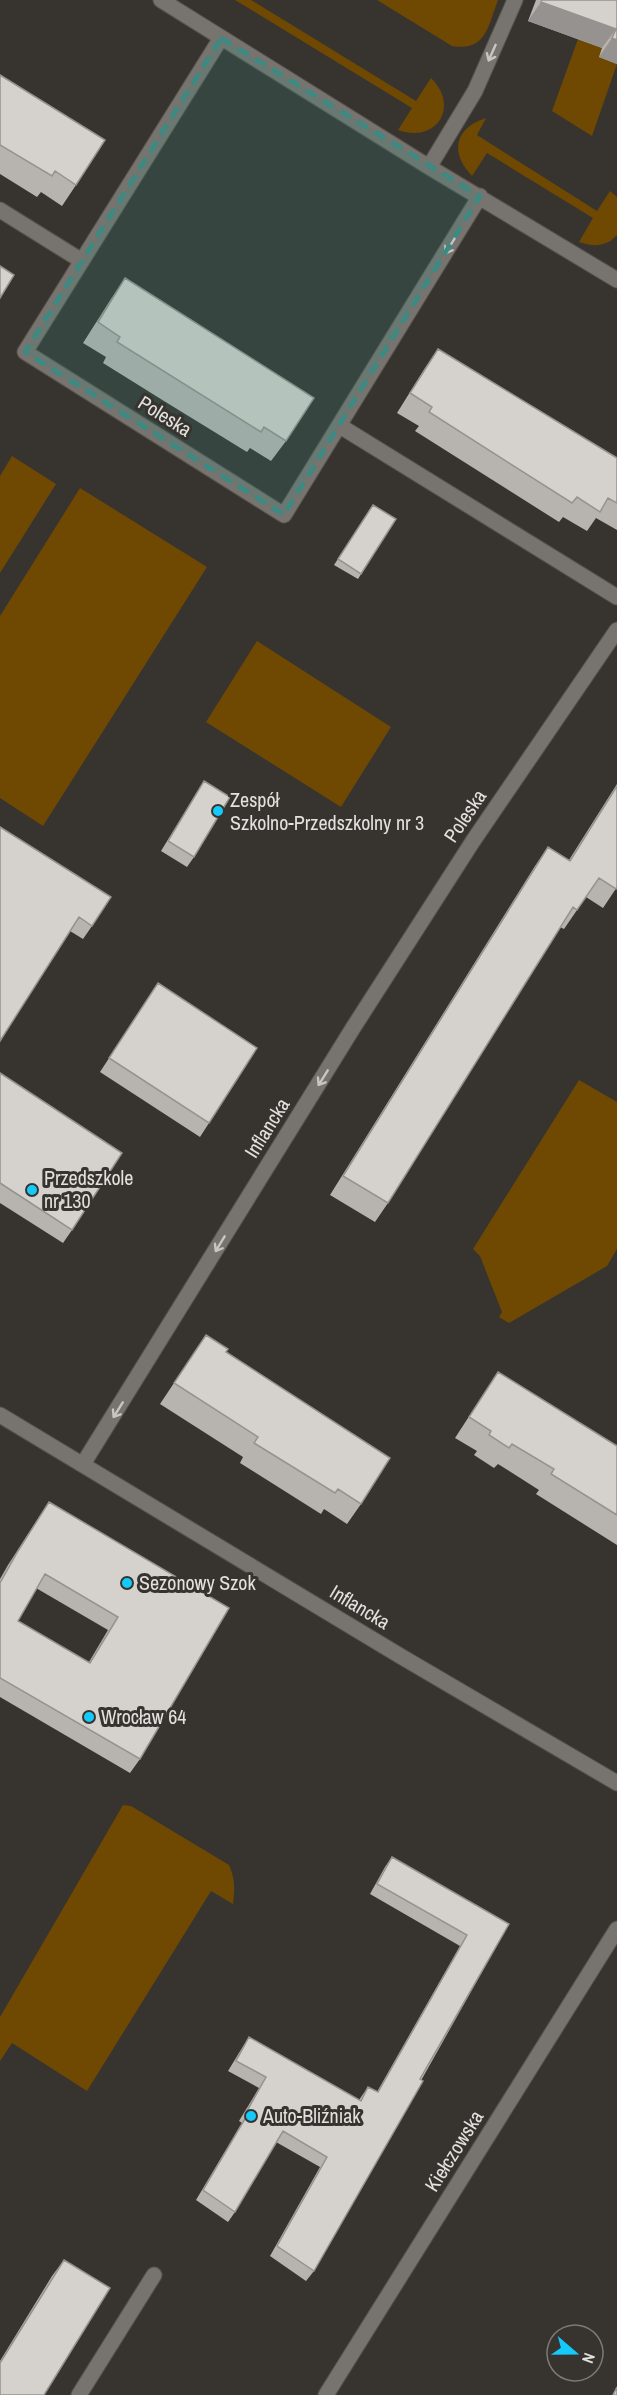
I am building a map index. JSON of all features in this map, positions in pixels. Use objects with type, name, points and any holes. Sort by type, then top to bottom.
[{"type":"street","points":[[161,0],[429,167],[615,275]]},
{"type":"street","points":[[429,167],[475,91],[516,0]]},
{"type":"street","name":"Poleska","points":[[221,38],[25,352],[284,515],[480,196]]},
{"type":"street","points":[[0,210],[82,261]]},
{"type":"street","points":[[340,426],[617,597]]},
{"type":"street","name":"Poleska","points":[[353,1028],[473,841],[617,630]]},
{"type":"street","name":"Inflancka","points":[[83,1464],[353,1028]]},
{"type":"street","name":"Inflancka","points":[[0,1415],[402,1657],[617,1783]]},
{"type":"street","name":"Kiełczowska","points":[[326,2395],[617,1929]]},
{"type":"street","points":[[79,2395],[154,2275]]},
{"type":"highlighted area","points":[[221,38],[480,196],[284,515],[25,352]]},
{"type":"shaded area","points":[[235,0],[251,0],[416,101],[431,78],[440,89],[444,100],[444,110],[440,120],[424,132],[412,133],[398,130],[412,108]]},
{"type":"shaded area","points":[[377,0],[498,0],[484,35],[472,45],[463,47],[452,46]]},
{"type":"shaded area","points":[[578,39],[602,48],[617,64],[592,136],[552,111]]},
{"type":"shaded area","points":[[486,118],[477,135],[597,211],[610,191],[617,197],[617,235],[609,242],[600,245],[579,242],[593,218],[487,153],[472,176],[460,158],[459,142],[467,128]]},
{"type":"shaded area","points":[[12,456],[56,484],[0,573],[0,476]]},
{"type":"shaded area","points":[[80,488],[207,567],[43,826],[0,798],[0,616]]},
{"type":"shaded area","points":[[257,641],[391,727],[341,807],[206,722]]},
{"type":"shaded area","points":[[579,1080],[617,1102],[617,1249],[607,1266],[509,1323],[499,1317],[502,1312],[480,1256],[473,1249]]},
{"type":"shaded area","points":[[123,1805],[131,1806],[229,1865],[234,1884],[233,1904],[211,1891],[87,2091],[12,2043],[0,2061],[0,2017]]},
{"type":"building","points":[[542,0],[617,0],[617,40],[612,38],[616,29],[541,2]]},
{"type":"building","points":[[0,75],[105,140],[76,185],[55,171],[52,176],[0,145]]},
{"type":"building","points":[[0,266],[14,275],[0,298]]},
{"type":"building","points":[[125,278],[314,398],[286,441],[264,427],[261,432],[117,342],[120,337],[98,322]]},
{"type":"building","points":[[438,349],[617,458],[617,503],[608,498],[600,512],[577,497],[572,503],[429,412],[432,407],[410,393]]},
{"type":"building","points":[[373,505],[396,519],[361,574],[338,559]]},
{"type":"building","points":[[204,781],[230,797],[194,857],[168,841]]},
{"type":"building","points":[[617,786],[616,889],[599,878],[577,910],[573,907],[388,1203],[343,1176],[548,847],[570,861]]},
{"type":"building","points":[[0,827],[111,897],[92,926],[79,917],[0,1041]]},
{"type":"building","points":[[158,983],[257,1048],[209,1123],[109,1058]]},
{"type":"building","points":[[0,1073],[122,1153],[72,1230],[0,1183]]},
{"type":"building","points":[[206,1335],[228,1349],[226,1352],[390,1458],[361,1504],[338,1489],[335,1493],[254,1443],[258,1437],[174,1383]]},
{"type":"building","points":[[498,1372],[617,1446],[617,1515],[551,1474],[554,1469],[512,1444],[509,1448],[489,1435],[491,1431],[469,1417]]},
{"type":"building","points":[[49,1502],[229,1608],[140,1759],[0,1678],[0,1583]],"holes":[[[45,1574],[118,1617],[90,1663],[18,1621]]]},
{"type":"building","points":[[392,1857],[509,1924],[420,2079],[423,2081],[314,2271],[277,2246],[327,2157],[283,2131],[235,2212],[203,2190],[249,2112],[247,2111],[266,2077],[236,2061],[249,2037],[361,2101],[368,2087],[378,2092],[467,1935],[377,1884]]},
{"type":"building","points":[[64,2260],[110,2288],[44,2395],[0,2395],[0,2363]]},
{"type":"place","name":"Zespół Szkolno-Przedszkolny nr 3","points":[[218,811]]},
{"type":"place","name":"Przedszkole nr 130","points":[[32,1190]]},
{"type":"place","name":"Sezonowy Szok","points":[[127,1583]]},
{"type":"place","name":"Wrocław 64","points":[[89,1717]]},
{"type":"place","name":"Auto-Bliźniak","points":[[251,2116]]}]
